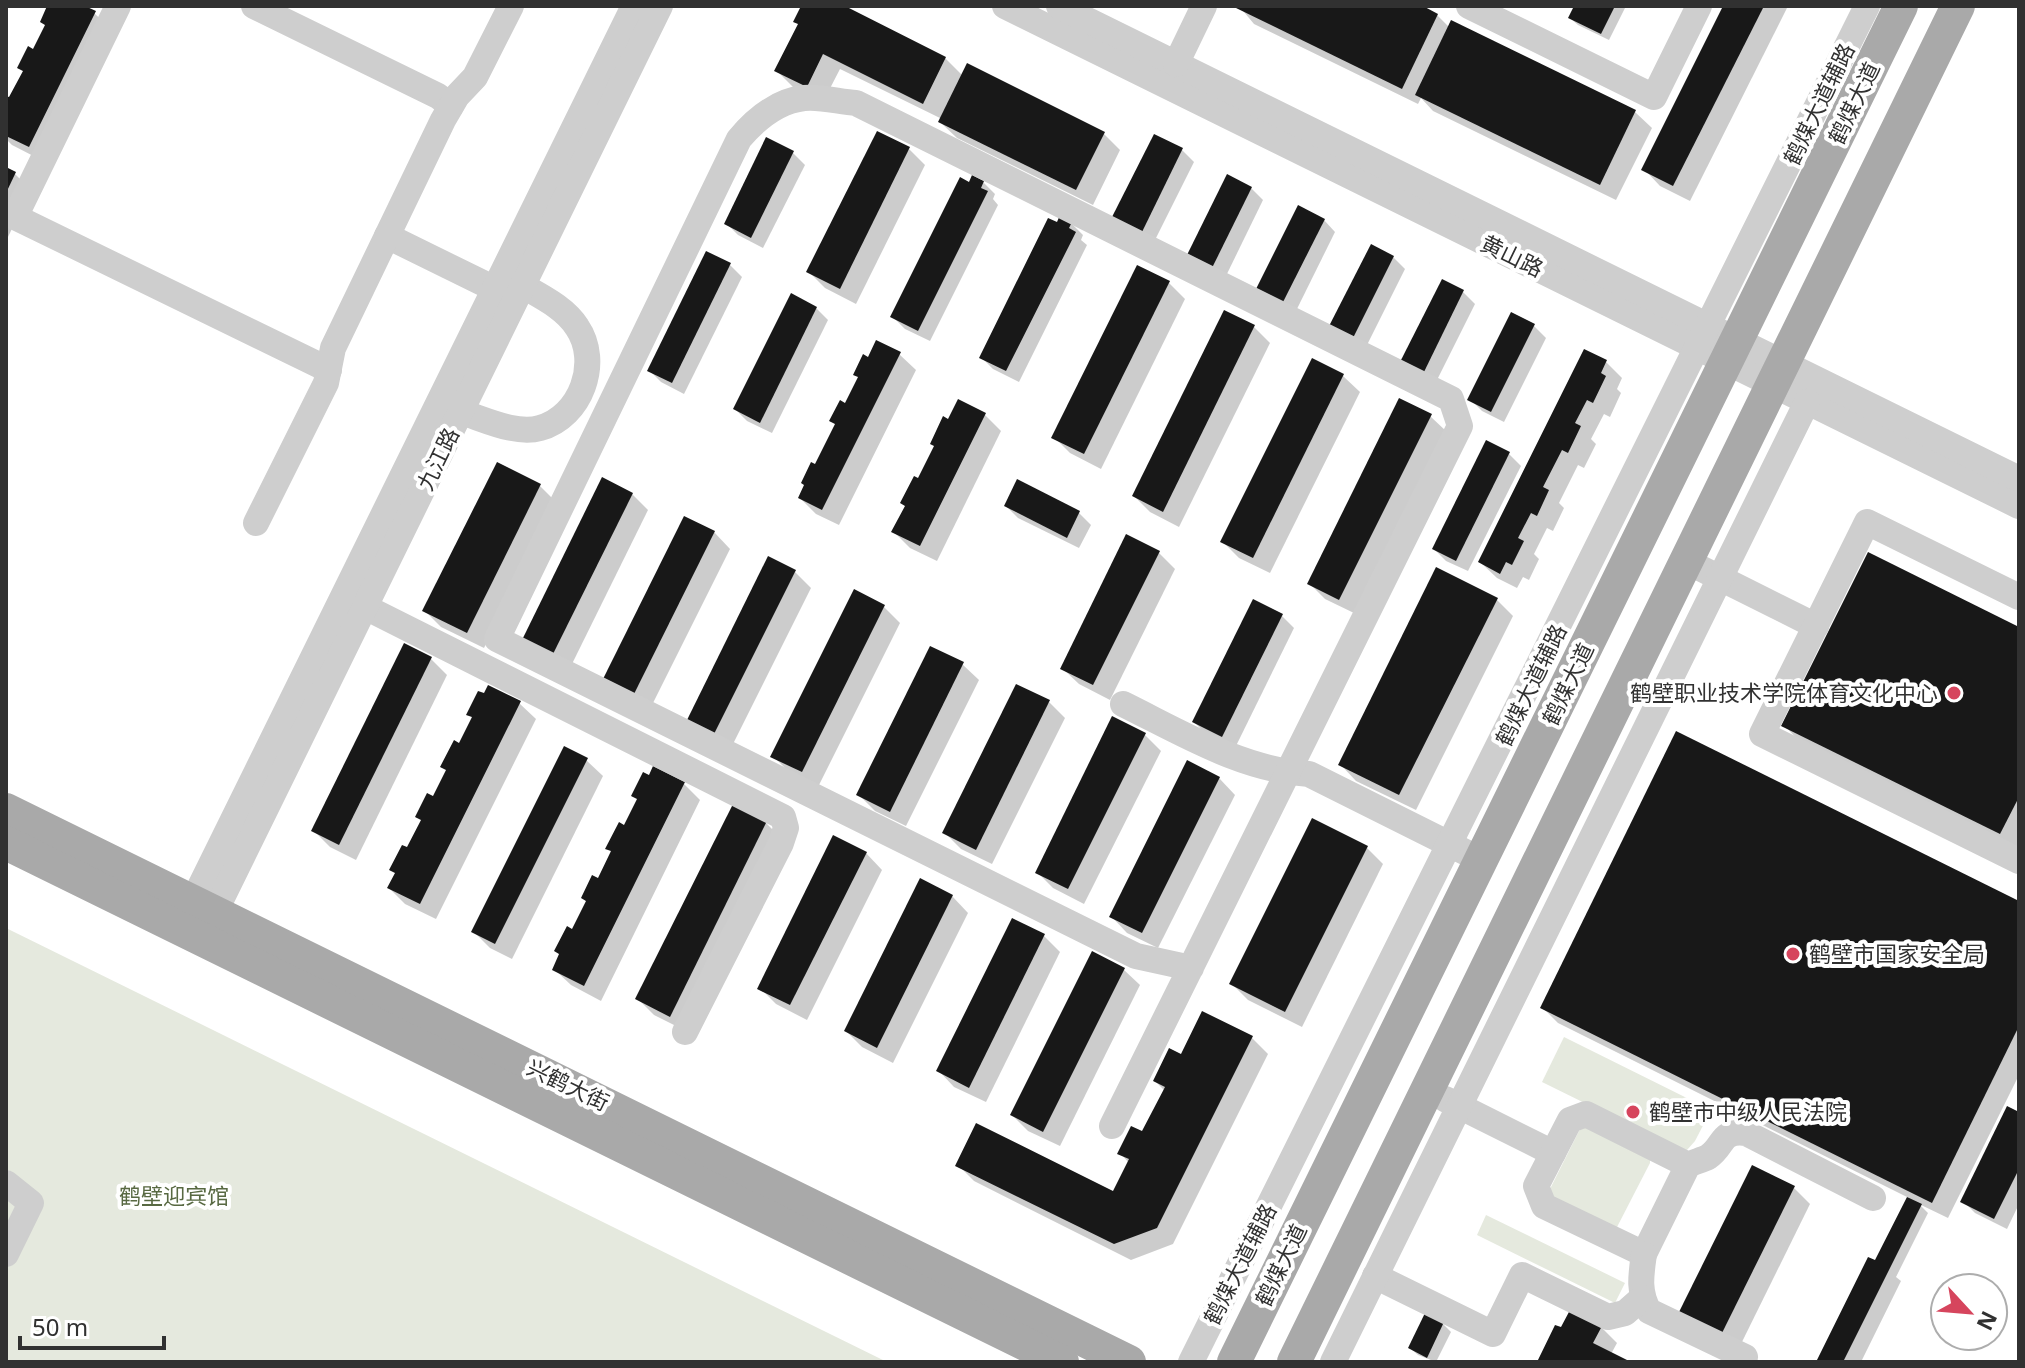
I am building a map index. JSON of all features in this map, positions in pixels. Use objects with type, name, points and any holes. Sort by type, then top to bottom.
[{"type":"main road","name":"鹤煤大道","points":[[1234,1362],[1481,860],[1717,344],[1901,6]]},
{"type":"main road","points":[[1294,1362],[1958,6]]},
{"type":"main road","name":"兴鹤大街","points":[[6,810],[1129,1362]]},
{"type":"main road","name":"兴鹤大街","points":[[6,843],[1062,1362]]},
{"type":"street","points":[[118,6],[15,217],[329,370]]},
{"type":"street","points":[[254,6],[438,96],[451,106]]},
{"type":"street","points":[[256,523],[326,383],[333,348],[451,106],[475,77],[511,6]]},
{"type":"street","name":"九江路","points":[[204,906],[495,289],[634,6]]},
{"type":"street","name":"九江路","points":[[204,906],[365,607],[660,6]]},
{"type":"street","name":"黄山路","points":[[1005,6],[1778,374],[2019,479]]},
{"type":"street","name":"黄山路","points":[[1059,6],[1717,344]]},
{"type":"street","points":[[1176,64],[1204,6]]},
{"type":"street","points":[[1469,6],[1654,97],[1699,6]]},
{"type":"street","name":"鹤煤大道辅路","points":[[1191,1362],[1451,845],[1717,344],[1867,6]]},
{"type":"street","points":[[1112,1126],[1191,968],[1288,773],[1460,426],[1451,399],[856,103],[804,98],[774,108],[750,126],[739,139],[497,639],[1136,956],[1191,968]]},
{"type":"street","points":[[387,236],[495,289]]},
{"type":"street","points":[[461,412],[509,427],[538,429],[564,416],[579,396],[587,373],[588,348],[577,326],[559,308],[523,286]]},
{"type":"street","name":"黄山路","points":[[1778,374],[1807,402],[2019,506]]},
{"type":"street","points":[[579,396],[608,410]]},
{"type":"street","points":[[1333,1362],[1807,402]]},
{"type":"street","points":[[2019,597],[1867,522],[1762,734],[2019,861]]},
{"type":"street","points":[[1686,561],[1816,626]]},
{"type":"street","points":[[365,607],[783,817],[786,828],[781,843],[685,1032]]},
{"type":"street","points":[[1123,704],[1230,757],[1288,773],[1309,774],[1481,860]]},
{"type":"street","points":[[1427,1090],[1553,1153]]},
{"type":"street","points":[[1644,1254],[1544,1206],[1536,1186],[1570,1120],[1586,1114],[1688,1165]]},
{"type":"street","points":[[1742,1362],[1745,1357],[1649,1311],[1642,1298],[1640,1280],[1644,1254],[1688,1165],[1710,1156],[1727,1133],[1746,1133],[1873,1198]]},
{"type":"street","points":[[6,1183],[31,1203],[6,1254]]},
{"type":"street","points":[[1375,1276],[1493,1334],[1522,1275],[1608,1317],[1625,1313],[1642,1298]]},
{"type":"green space","name":"鹤壁迎宾馆","points":[[6,928],[887,1362],[6,1362]]},
{"type":"green space","points":[[1564,1037],[1711,1110],[1695,1141],[1687,1150],[1676,1148],[1542,1082]]},
{"type":"green space","points":[[1584,1125],[1650,1157],[1650,1163],[1616,1229],[1551,1200],[1549,1191]]},
{"type":"green space","points":[[1486,1215],[1625,1283],[1615,1303],[1477,1235]]},
{"type":"building","points":[[47,6],[85,6],[96,11],[29,147],[6,136],[6,96],[9,97],[23,71],[17,68],[28,46],[33,49],[45,25],[40,22]]},
{"type":"building","points":[[801,6],[845,6],[946,57],[923,104],[823,54],[807,87],[774,71],[798,24],[793,22]]},
{"type":"building","points":[[1237,6],[1423,6],[1438,14],[1402,89]]},
{"type":"building","points":[[1574,6],[1615,6],[1601,34],[1568,18]]},
{"type":"building","points":[[1723,6],[1764,6],[1673,186],[1641,170]]},
{"type":"building","points":[[1451,20],[1636,110],[1600,185],[1415,95]]},
{"type":"building","points":[[967,63],[1105,132],[1076,190],[938,122]]},
{"type":"building","points":[[877,131],[910,147],[840,289],[806,272]]},
{"type":"building","points":[[1154,134],[1183,148],[1142,232],[1112,217]]},
{"type":"building","points":[[766,137],[794,151],[751,238],[724,224]]},
{"type":"building","points":[[6,167],[16,172],[6,193]]},
{"type":"building","points":[[1227,174],[1252,187],[1211,270],[1186,257]]},
{"type":"building","points":[[972,175],[984,181],[981,188],[988,191],[918,331],[890,317],[960,177],[969,182]]},
{"type":"building","points":[[1298,205],[1325,219],[1281,306],[1254,293]]},
{"type":"building","points":[[1060,215],[1072,222],[1069,228],[1076,232],[1006,371],[979,358],[1048,218],[1057,222]]},
{"type":"building","points":[[1371,244],[1394,256],[1350,344],[1326,332]]},
{"type":"building","points":[[706,251],[731,263],[672,383],[647,371]]},
{"type":"building","points":[[1137,265],[1170,281],[1084,454],[1051,438]]},
{"type":"building","points":[[1442,279],[1464,290],[1422,376],[1399,364]]},
{"type":"building","points":[[791,293],[817,307],[760,423],[733,409]]},
{"type":"building","points":[[1224,310],[1255,325],[1163,512],[1132,496]]},
{"type":"building","points":[[1511,312],[1535,324],[1491,412],[1467,400]]},
{"type":"building","points":[[876,340],[901,352],[822,510],[798,498],[804,485],[801,483],[811,462],[815,464],[835,424],[829,421],[840,400],[845,403],[858,377],[853,375],[863,354],[868,357]]},
{"type":"building","points":[[1584,349],[1607,360],[1601,373],[1606,376],[1593,403],[1587,400],[1575,423],[1581,426],[1568,453],[1562,450],[1543,487],[1549,490],[1537,516],[1531,513],[1518,538],[1524,541],[1512,565],[1506,562],[1500,574],[1478,562]]},
{"type":"building","points":[[1312,358],[1344,374],[1253,558],[1220,542]]},
{"type":"building","points":[[1399,398],[1432,414],[1339,600],[1307,584]]},
{"type":"building","points":[[958,399],[986,413],[920,546],[891,532],[905,506],[900,503],[914,476],[918,478],[934,446],[930,444],[943,416],[948,419]]},
{"type":"building","points":[[1486,440],[1510,452],[1456,561],[1432,549]]},
{"type":"building","points":[[497,462],[541,484],[467,633],[422,611]]},
{"type":"building","points":[[602,477],[633,493],[552,656],[522,640]]},
{"type":"building","points":[[1017,479],[1080,511],[1067,538],[1004,506]]},
{"type":"building","points":[[684,516],[715,531],[633,696],[602,681]]},
{"type":"building","points":[[1126,534],[1160,551],[1093,685],[1060,669]]},
{"type":"building","points":[[1868,552],[2019,627],[2019,797],[2000,834],[1781,726]]},
{"type":"building","points":[[768,556],[796,570],[713,736],[686,722]]},
{"type":"building","points":[[1436,567],[1498,598],[1399,795],[1338,765]]},
{"type":"building","points":[[854,589],[885,605],[802,772],[770,757]]},
{"type":"building","points":[[1253,599],[1283,614],[1222,737],[1192,722]]},
{"type":"building","points":[[404,643],[432,657],[339,845],[311,831]]},
{"type":"building","points":[[930,646],[964,662],[890,812],[856,795]]},
{"type":"building","points":[[1016,684],[1050,700],[976,850],[942,833]]},
{"type":"building","points":[[488,685],[521,701],[420,904],[387,888],[395,873],[389,870],[402,845],[407,847],[421,820],[415,817],[427,793],[433,796],[446,770],[440,767],[454,740],[459,743],[472,717],[466,715],[478,691],[484,693]]},
{"type":"building","points":[[1112,716],[1146,733],[1068,889],[1035,873]]},
{"type":"building","name":"鹤壁市国家安全局","points":[[1676,731],[2019,901],[2019,1026],[1932,1203],[1540,1008]]},
{"type":"building","points":[[564,746],[588,758],[495,944],[471,932]]},
{"type":"building","points":[[1187,760],[1220,777],[1142,933],[1109,917]]},
{"type":"building","points":[[653,766],[685,782],[584,986],[552,970],[559,954],[554,951],[567,926],[572,929],[586,901],[581,898],[592,875],[598,878],[611,851],[605,849],[619,822],[624,825],[637,799],[631,796],[643,772],[649,775]]},
{"type":"building","points":[[733,804],[767,821],[670,1017],[635,999]]},
{"type":"building","points":[[1312,818],[1368,846],[1285,1012],[1229,984]]},
{"type":"building","points":[[833,835],[867,852],[790,1005],[757,989]]},
{"type":"building","points":[[920,878],[953,895],[877,1048],[844,1031]]},
{"type":"building","points":[[1012,918],[1045,934],[969,1088],[936,1071]]},
{"type":"building","points":[[1092,951],[1125,968],[1043,1132],[1010,1115]]},
{"type":"building","points":[[1202,1011],[1253,1036],[1157,1228],[1114,1244],[955,1166],[976,1123],[1113,1191],[1129,1159],[1117,1154],[1131,1126],[1142,1131],[1165,1087],[1153,1081],[1169,1048],[1181,1054]]},
{"type":"building","points":[[2007,1106],[2019,1112],[2019,1169],[1994,1219],[1960,1202]]},
{"type":"building","points":[[1752,1165],[1795,1186],[1722,1333],[1679,1312]]},
{"type":"building","points":[[1907,1197],[1922,1204],[1843,1362],[1816,1362],[1868,1257],[1875,1260]]},
{"type":"building","points":[[1570,1310],[1602,1326],[1593,1343],[1631,1362],[1537,1362],[1555,1325],[1561,1327]]},
{"type":"building","points":[[1425,1313],[1444,1322],[1427,1358],[1408,1348]]},
{"type":"place","name":"鹤壁职业技术学院体育文化中心","points":[[1954,693]]},
{"type":"place","name":"鹤壁市国家安全局","points":[[1793,954]]},
{"type":"place","name":"鹤壁市中级人民法院","points":[[1633,1112]]}]
